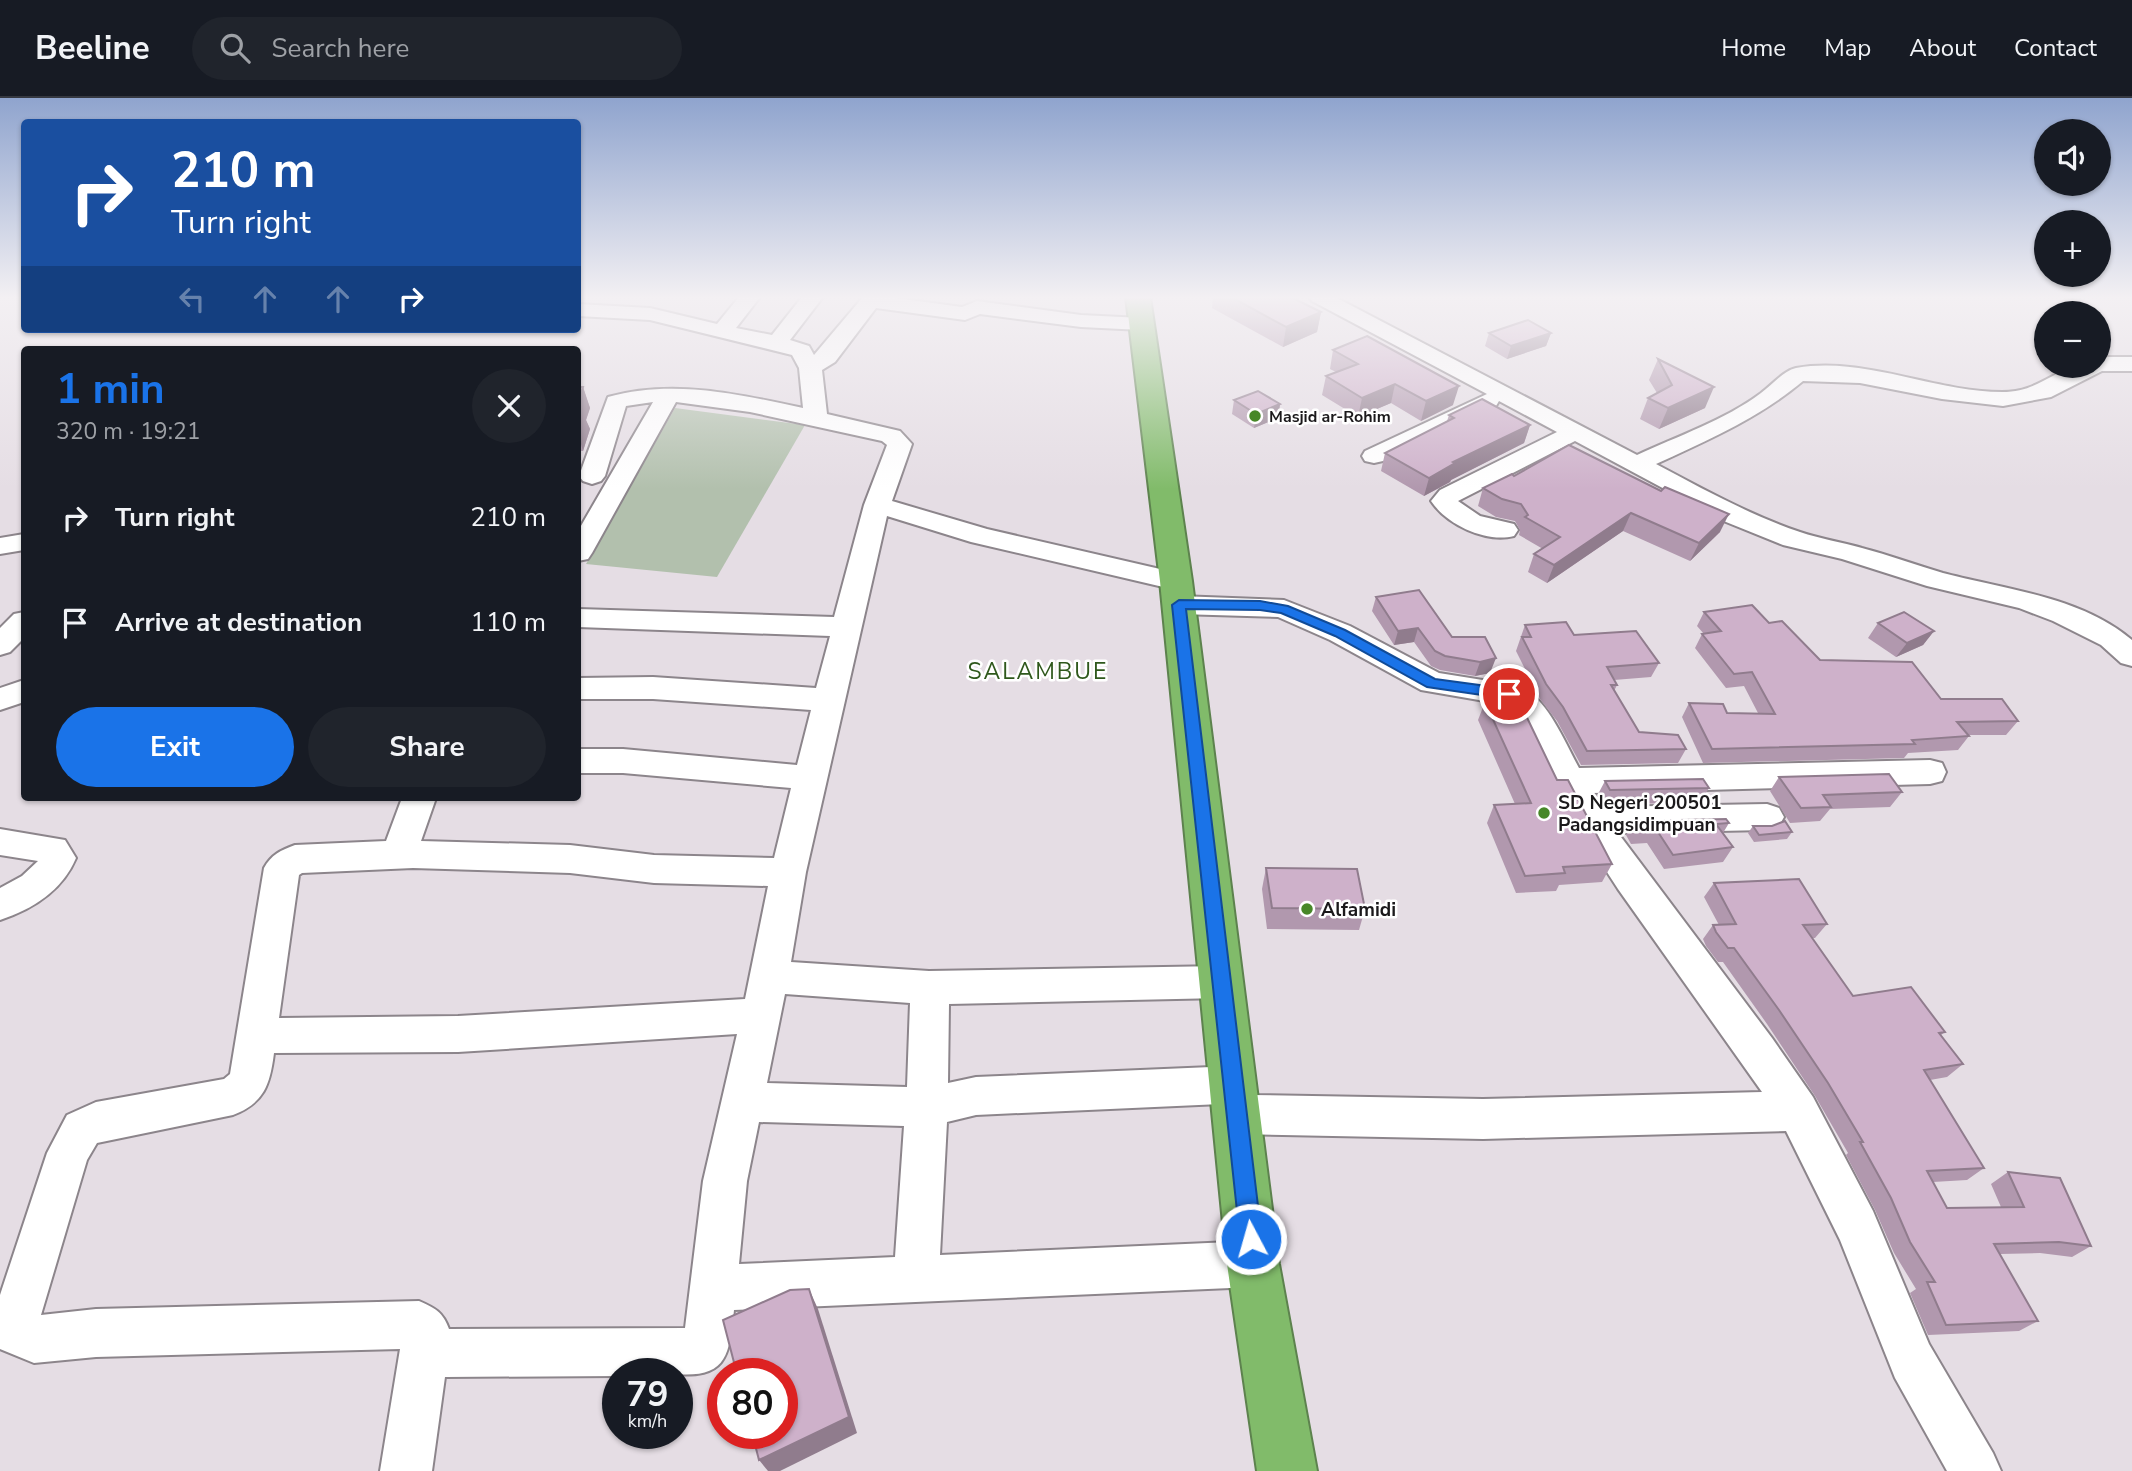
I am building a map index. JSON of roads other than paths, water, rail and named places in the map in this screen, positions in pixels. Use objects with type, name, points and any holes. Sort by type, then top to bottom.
[{"type":"highway","points":[[1147,361],[1178,593],[1253,1264],[1287,1471]]},
{"type":"street","points":[[806,361],[810,368],[816,418]]},
{"type":"street","points":[[810,368],[821,361]]},
{"type":"street","points":[[1441,361],[1735,516],[1793,539],[1851,553],[1937,580],[2027,601],[2063,614],[2111,638],[2132,656]]},
{"type":"street","points":[[2111,365],[2132,364]]},
{"type":"street","points":[[1637,464],[1739,416],[1768,399],[1797,375],[1822,373],[1860,376],[1942,392],[2003,399],[2043,392],[2070,378]]},
{"type":"street","points":[[1374,456],[1502,393]]},
{"type":"street","points":[[581,544],[587,525],[668,395]]},
{"type":"street","points":[[426,1353],[697,1352],[707,1343],[719,1217],[788,872],[877,505],[894,464],[899,440],[816,418],[668,395],[625,398],[615,402],[592,476]]},
{"type":"street","points":[[1505,530],[1465,518],[1449,509],[1444,501],[1449,495],[1575,432]]},
{"type":"street","points":[[877,505],[1178,593],[1284,609],[1340,633],[1432,683],[1515,696],[1521,700],[1540,727],[1591,820],[1798,1111],[1857,1227],[1912,1361],[1975,1471]]},
{"type":"street","points":[[0,546],[21,542]]},
{"type":"street","points":[[581,618],[847,627]]},
{"type":"street","points":[[21,624],[0,646],[3,650],[21,653]]},
{"type":"street","points":[[581,689],[653,688],[829,700]]},
{"type":"street","points":[[0,699],[21,692]]},
{"type":"street","points":[[581,761],[623,761],[811,778]]},
{"type":"street","points":[[1570,781],[1930,772]]},
{"type":"street","points":[[400,855],[418,801]]},
{"type":"street","points":[[1591,820],[1767,817]]},
{"type":"street","points":[[0,842],[53,850],[58,858],[55,868],[46,878],[0,905]]},
{"type":"street","points":[[406,1471],[426,1353],[427,1332],[419,1325],[96,1333],[34,1339],[16,1332],[17,1315],[68,1153],[82,1129],[96,1122],[233,1096],[245,1087],[251,1075],[282,868],[295,859],[400,855],[570,859],[654,869],[788,872]]},
{"type":"street","points":[[256,1036],[458,1034],[765,996],[929,988],[1222,982]]},
{"type":"street","points":[[916,1280],[931,1032],[929,988]]},
{"type":"street","points":[[743,1102],[925,1107],[976,1096],[1236,1099],[1483,1119],[1798,1111]]},
{"type":"street","points":[[713,1287],[1253,1264]]},
{"type":"place","name":"Masjid ar-Rohim","points":[[1255,416]]},
{"type":"place","name":"SD Negeri 200501 Padangsidimpuan","points":[[1544,813]]},
{"type":"place","name":"Alfamidi","points":[[1307,909]]},
{"type":"district","name":"SALAMBUE","points":[[1038,671]]}]
